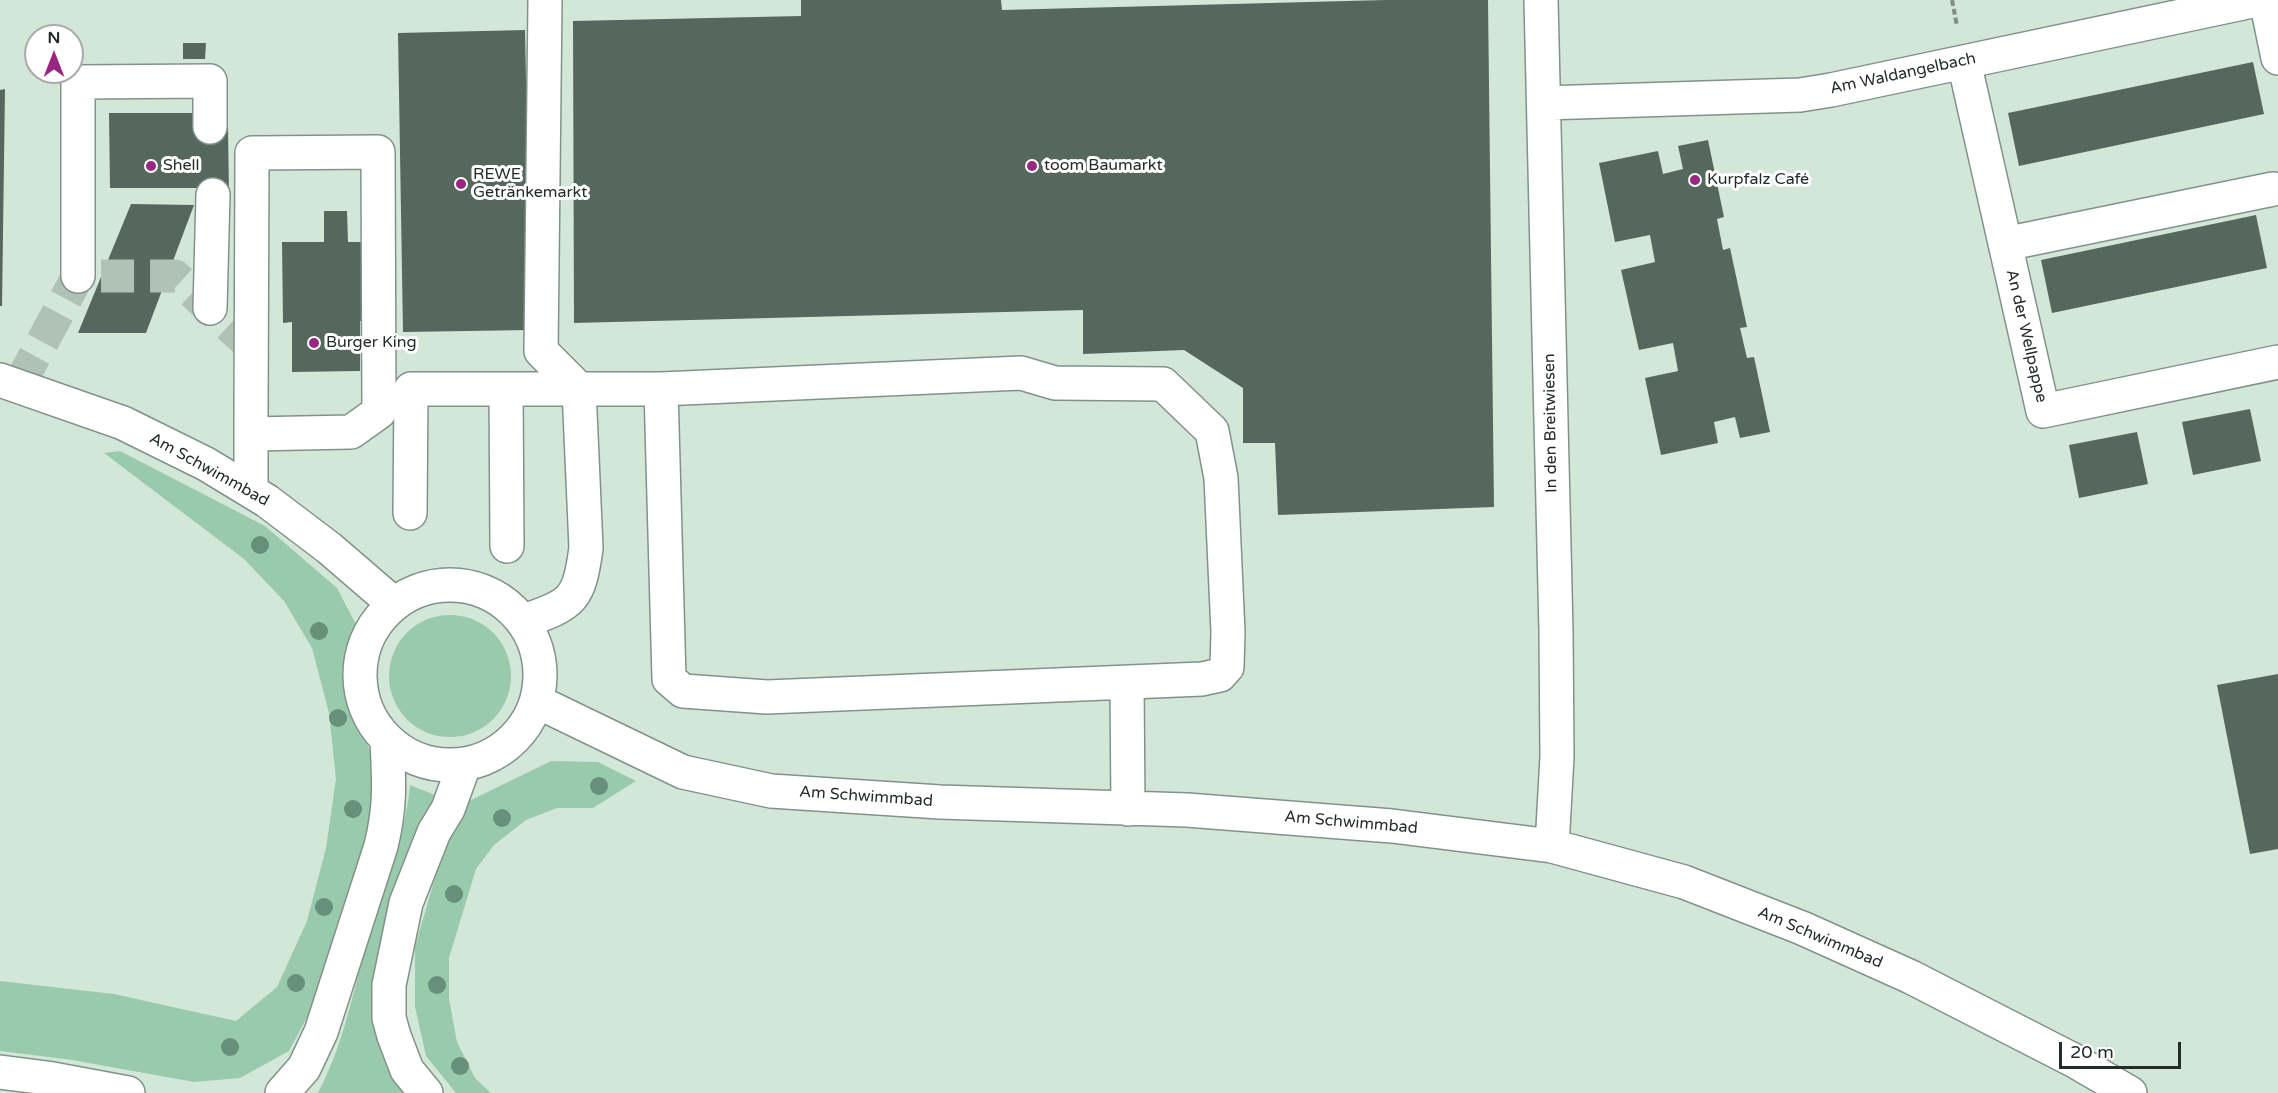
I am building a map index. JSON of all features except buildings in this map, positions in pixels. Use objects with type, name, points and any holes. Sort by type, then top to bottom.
[{"type":"street","points":[[524,621],[559,608],[577,590],[584,572],[586,548],[579,389],[541,351],[545,0]]},
{"type":"street","name":"In den Breitwiesen","points":[[1541,0],[1556,631],[1557,758],[1552,846]]},
{"type":"street","name":"Am Waldangelbach","points":[[1544,103],[1800,94],[2257,0]]},
{"type":"street","points":[[2266,0],[2278,58]]},
{"type":"street","name":"An der Wellpappe","points":[[1964,62],[2043,411],[2278,362]]},
{"type":"street","points":[[78,276],[78,82],[210,81],[210,127]]},
{"type":"street","points":[[251,434],[351,432],[379,412],[378,152],[252,153],[251,434],[251,491]]},
{"type":"street","points":[[210,308],[213,195]]},
{"type":"street","points":[[2005,244],[2276,196]]},
{"type":"street","points":[[410,513],[411,389],[661,389],[1021,373],[1055,382],[1163,384],[1212,431],[1221,478],[1228,632],[1227,667],[1220,675],[1202,679],[1127,683],[767,697],[683,691],[669,679],[661,389]]},
{"type":"street","name":"Am Schwimmbad","points":[[0,380],[123,423],[206,464],[251,491],[329,548],[394,604]]},
{"type":"street","points":[[506,389],[507,546]]},
{"type":"street","points":[[438,585],[462,585],[486,592],[506,604],[524,621],[534,639],[540,660],[541,681],[538,702],[527,725],[510,744],[489,758],[464,765],[443,766],[423,762],[387,741],[374,724],[364,704],[360,682],[361,660],[367,639],[378,620],[394,604],[415,592],[438,585]]},
{"type":"street","points":[[1127,683],[1128,809]]},
{"type":"street","name":"Am Schwimmbad","points":[[538,702],[683,772],[771,791],[939,802],[1186,810],[1392,826],[1552,846],[1684,882],[1802,928],[1911,977],[2073,1060],[2130,1093]]},
{"type":"street","points":[[282,1093],[304,1068],[321,1032],[381,846],[388,819],[390,797],[387,741]]},
{"type":"street","points":[[426,1093],[407,1070],[394,1036],[388,1018],[389,985],[406,903],[434,832],[448,809],[464,765]]},
{"type":"street","points":[[0,1072],[128,1093]]},
{"type":"green space","points":[[120,451],[265,526],[337,588],[360,632],[346,678],[377,770],[376,815],[311,1010],[289,1051],[240,1078],[194,1082],[72,1060],[0,1051],[0,981],[114,994],[236,1021],[277,987],[307,921],[326,848],[336,779],[329,713],[312,648],[284,601],[244,559],[104,453]]},
{"type":"green space","points":[[450,615],[474,619],[493,633],[507,652],[511,676],[507,700],[493,719],[474,733],[450,737],[426,733],[407,719],[393,700],[389,676],[393,652],[407,633],[426,619]]},
{"type":"green space","points":[[551,761],[598,762],[636,781],[593,808],[557,808],[526,820],[494,845],[476,869],[449,958],[449,999],[457,1042],[475,1078],[491,1093],[456,1093],[426,1056],[415,1007],[415,947],[440,860],[469,801]]},
{"type":"green space","points":[[410,785],[440,797],[382,951],[408,1093],[318,1093],[334,1057],[346,1020],[366,945],[398,846]]},
{"type":"tunnel","points":[[19,385],[78,276],[175,276],[251,346]]},
{"type":"place","name":"Shell","points":[[151,166]]},
{"type":"place","name":"toom Baumarkt","points":[[1032,166]]},
{"type":"place","name":"Kurpfalz Café","points":[[1695,180]]},
{"type":"place","name":"REWE Getränkemarkt","points":[[461,184]]},
{"type":"place","name":"Burger King","points":[[314,343]]}]
